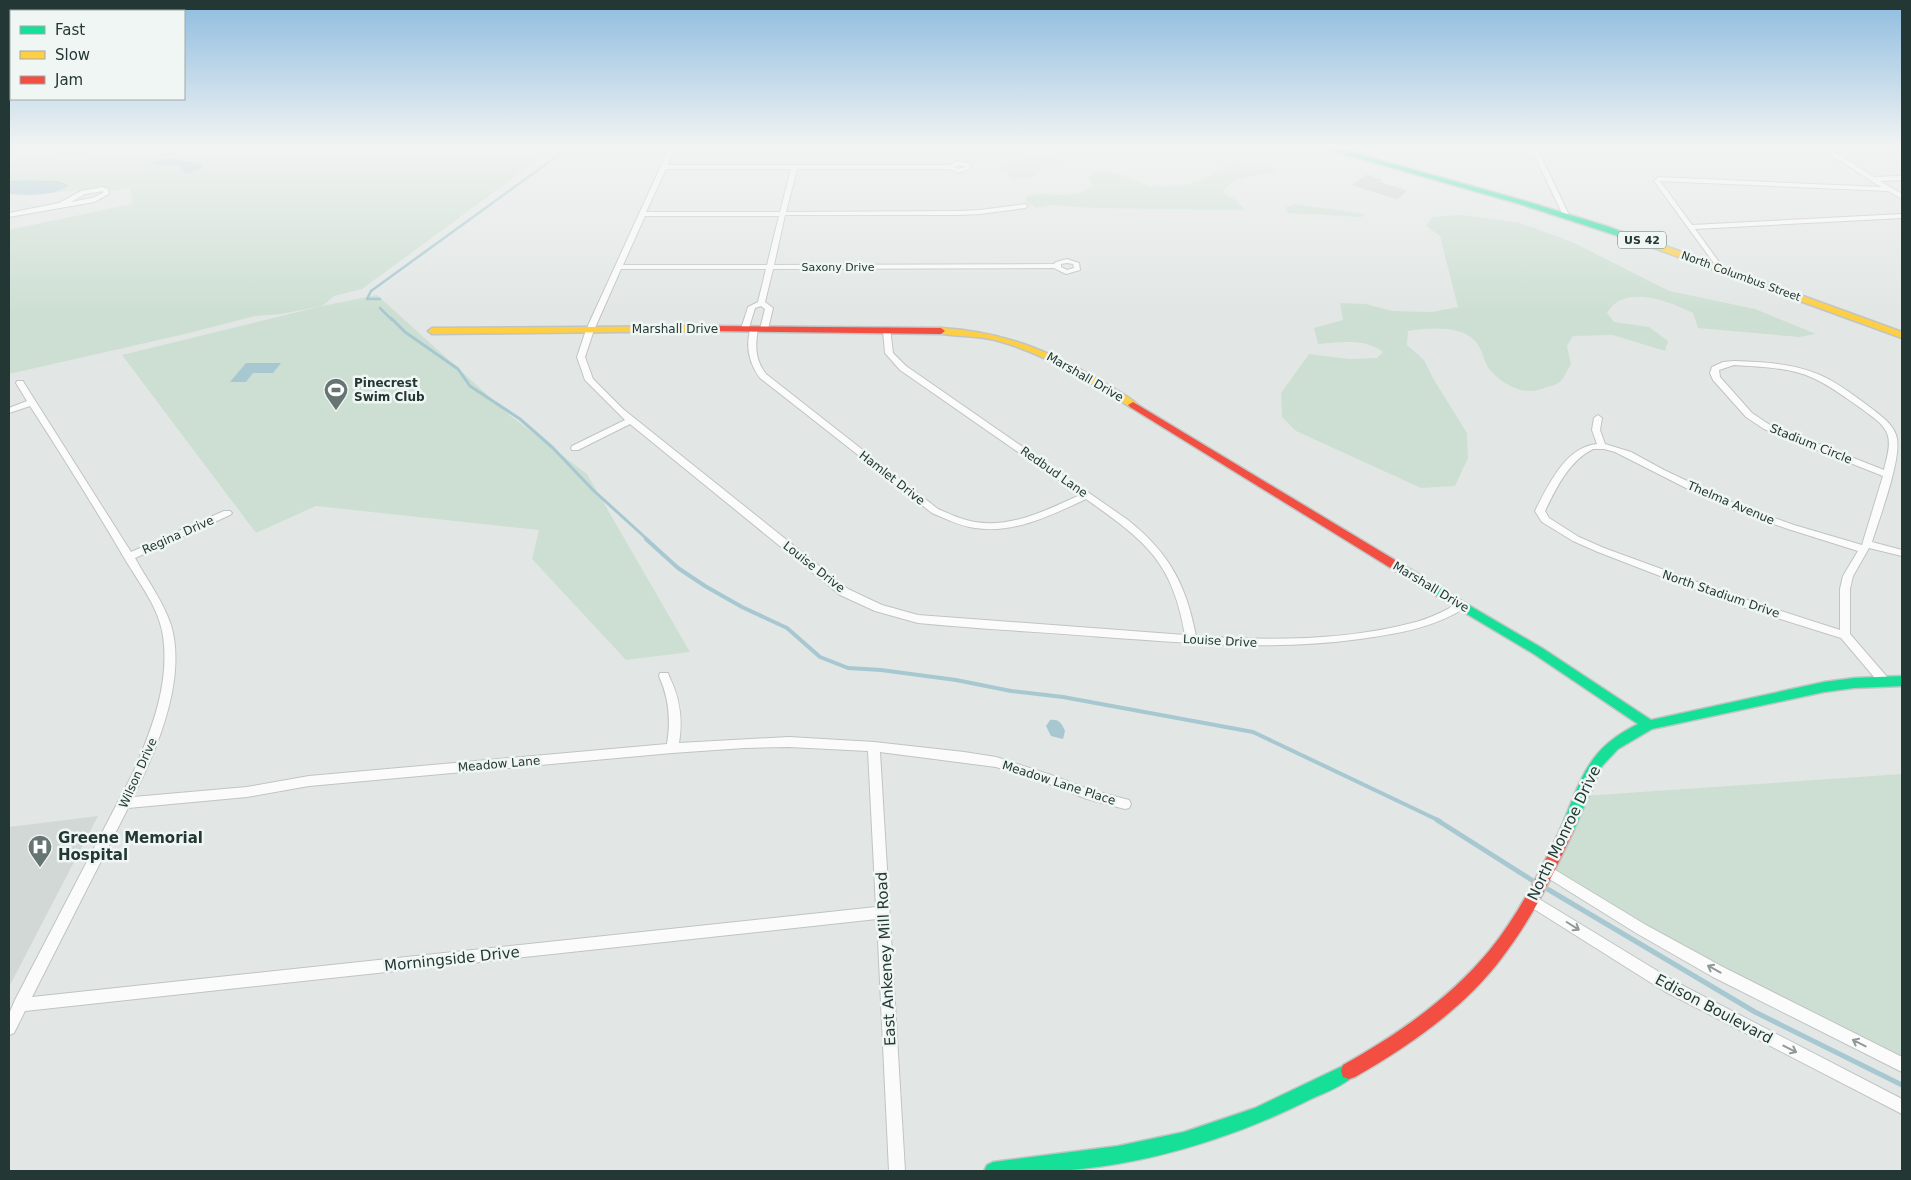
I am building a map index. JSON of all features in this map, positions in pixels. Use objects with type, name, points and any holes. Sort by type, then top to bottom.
[{"type":"street","points":[[61,205],[69,201]]},
{"type":"street","points":[[9,216],[87,201]]},
{"type":"street","name":"Louise Drive","points":[[649,201],[590,330],[581,357],[589,380],[631,420],[844,592],[879,608],[918,618],[957,623],[1191,640],[1281,643],[1347,638],[1413,627],[1441,617],[1461,605]]},
{"type":"street","name":"Hamlet Drive","points":[[761,303],[786,201]]},
{"type":"street","name":"North Columbus Street","points":[[1516,201],[1603,226],[1902,335]]},
{"type":"street","points":[[1559,201],[1566,215]]},
{"type":"street","points":[[1672,201],[1721,269]]},
{"type":"street","points":[[643,214],[958,213],[1025,206]]},
{"type":"street","points":[[1691,227],[1902,216]]},
{"type":"street","name":"Saxony Drive","points":[[619,267],[1056,266]]},
{"type":"street","name":"Hamlet Drive","points":[[754,329],[769,308],[761,303]]},
{"type":"street","name":"Hamlet Drive","points":[[761,303],[752,307],[754,329],[752,355],[756,366],[763,376],[928,505],[947,517],[980,526],[1008,525],[1032,520],[1087,495]]},
{"type":"street","name":"Marshall Drive","points":[[432,330],[754,329],[966,331],[1013,341],[1054,357],[1538,651],[1649,725]]},
{"type":"street","name":"Redbud Lane","points":[[887,330],[889,353],[903,368],[1135,530],[1162,557],[1182,594],[1187,610],[1191,640]]},
{"type":"street","name":"Stadium Circle","points":[[1734,363],[1780,366],[1803,372],[1826,382],[1876,416],[1890,429],[1894,442],[1888,475],[1779,432],[1757,421],[1718,381],[1714,373],[1715,369],[1734,363]]},
{"type":"street","name":"Wilson Drive","points":[[9,1028],[125,803],[153,742],[164,702],[169,660],[168,635],[157,606],[129,557],[20,383]]},
{"type":"street","points":[[9,411],[32,402]]},
{"type":"street","points":[[1598,418],[1596,430],[1602,447]]},
{"type":"street","points":[[575,448],[631,420]]},
{"type":"street","name":"North Stadium Drive","points":[[1602,447],[1588,448],[1563,471],[1540,512],[1544,520],[1576,539],[1637,564],[1734,600],[1844,635]]},
{"type":"street","name":"Thelma Avenue","points":[[1602,447],[1623,452],[1746,512],[1865,546],[1902,554]]},
{"type":"street","points":[[1884,681],[1844,635],[1845,589],[1851,570],[1865,546],[1888,475]]},
{"type":"street","name":"Regina Drive","points":[[129,557],[226,513]]},
{"type":"street","points":[[664,676],[672,692],[675,710],[676,728],[672,748]]},
{"type":"street","name":"North Monroe Drive","points":[[993,1171],[1090,1159],[1163,1146],[1218,1130],[1297,1098],[1364,1062],[1404,1036],[1471,981],[1505,943],[1545,874],[1592,770],[1611,747],[1624,737],[1649,725],[1824,687],[1902,681]]},
{"type":"street","name":"Meadow Lane","points":[[125,803],[247,792],[309,781],[672,748],[790,742],[874,747]]},
{"type":"street","name":"Meadow Lane Place","points":[[874,747],[996,762],[1047,778],[1087,794],[1125,804]]},
{"type":"street","name":"East Ankeney Mill Road","points":[[874,747],[897,1171]]},
{"type":"street","points":[[1545,874],[1718,972],[1902,1065]]},
{"type":"street","name":"Edison Boulevard","points":[[1532,898],[1669,986],[1902,1108]]},
{"type":"street","name":"Morningside Drive","points":[[20,1005],[883,912]]},
{"type":"shaded area","name":"Greene Memorial Hospital","points":[[98,816],[49,910],[9,987],[9,827]]},
{"type":"green space","points":[[132,201],[482,201],[362,289],[334,296],[322,306],[281,314],[255,316],[9,374],[9,230],[132,204]]},
{"type":"green space","points":[[1236,201],[1245,210],[1092,208],[1051,205],[1036,208],[1026,202]]},
{"type":"green space","points":[[1294,204],[1364,214],[1362,217],[1288,213],[1286,207]]},
{"type":"green space","points":[[1461,215],[1520,223],[1572,242],[1669,291],[1755,309],[1816,334],[1799,337],[1698,328],[1693,313],[1672,304],[1648,298],[1636,297],[1625,299],[1615,304],[1607,313],[1614,322],[1649,327],[1668,341],[1665,351],[1613,335],[1573,336],[1567,346],[1571,364],[1561,381],[1539,390],[1531,391],[1516,389],[1496,376],[1488,367],[1477,343],[1468,335],[1443,329],[1408,331],[1407,345],[1424,360],[1434,380],[1467,433],[1468,458],[1455,486],[1421,488],[1296,431],[1282,417],[1281,393],[1309,354],[1349,359],[1377,358],[1383,352],[1369,345],[1352,342],[1318,344],[1314,328],[1343,320],[1340,303],[1366,304],[1392,311],[1432,312],[1458,307],[1440,236],[1426,226],[1433,217]]},
{"type":"green space","name":"Pinecrest Swim Club","points":[[377,295],[512,417],[587,474],[690,652],[626,660],[532,559],[539,530],[316,506],[256,533],[122,355],[322,306]]},
{"type":"green space","points":[[1902,774],[1902,1062],[1547,871],[1582,796]]},
{"type":"water","points":[[246,363],[281,363],[273,373],[253,373],[246,382],[230,382]]},
{"type":"water","points":[[1050,720],[1056,720],[1061,724],[1065,731],[1063,739],[1051,736],[1046,726]]},
{"type":"waterway","points":[[380,299],[367,299],[371,291],[495,201]]},
{"type":"waterway","points":[[380,308],[392,320]]},
{"type":"waterway","points":[[391,318],[405,332],[458,369],[470,386],[520,419],[553,448],[593,490],[648,540]]},
{"type":"waterway","points":[[646,539],[678,568],[705,586],[742,607],[787,628],[820,657],[848,668],[881,670],[956,680],[1011,691],[1063,697],[1253,732],[1440,821]]},
{"type":"waterway","points":[[1437,820],[1538,884]]},
{"type":"waterway","points":[[1544,887],[1755,1012],[1902,1085]]},
{"type":"traffic: fast","points":[[1519,201],[1643,241]]},
{"type":"traffic: fast","points":[[1419,580],[1538,651],[1649,725]]},
{"type":"traffic: fast","points":[[1567,830],[1597,762],[1613,745],[1649,725],[1824,687],[1854,683],[1902,681]]},
{"type":"traffic: fast","points":[[993,1171],[1118,1155],[1159,1147],[1209,1133],[1233,1125],[1303,1095],[1349,1071]]},
{"type":"traffic: slow","points":[[1643,241],[1902,335]]},
{"type":"traffic: slow","points":[[432,331],[717,329]]},
{"type":"traffic: slow","points":[[941,331],[994,337],[1019,344],[1065,364],[1133,405]]},
{"type":"traffic: jam","points":[[717,329],[941,331]]},
{"type":"traffic: jam","points":[[1133,405],[1419,580]]},
{"type":"traffic: jam","points":[[1349,1071],[1369,1060],[1428,1020],[1480,973],[1506,941],[1526,910],[1567,830]]},
{"type":"place","name":"Pinecrest Swim Club","points":[[336,411]]},
{"type":"place","name":"Greene Memorial Hospital","points":[[40,868]]}]
